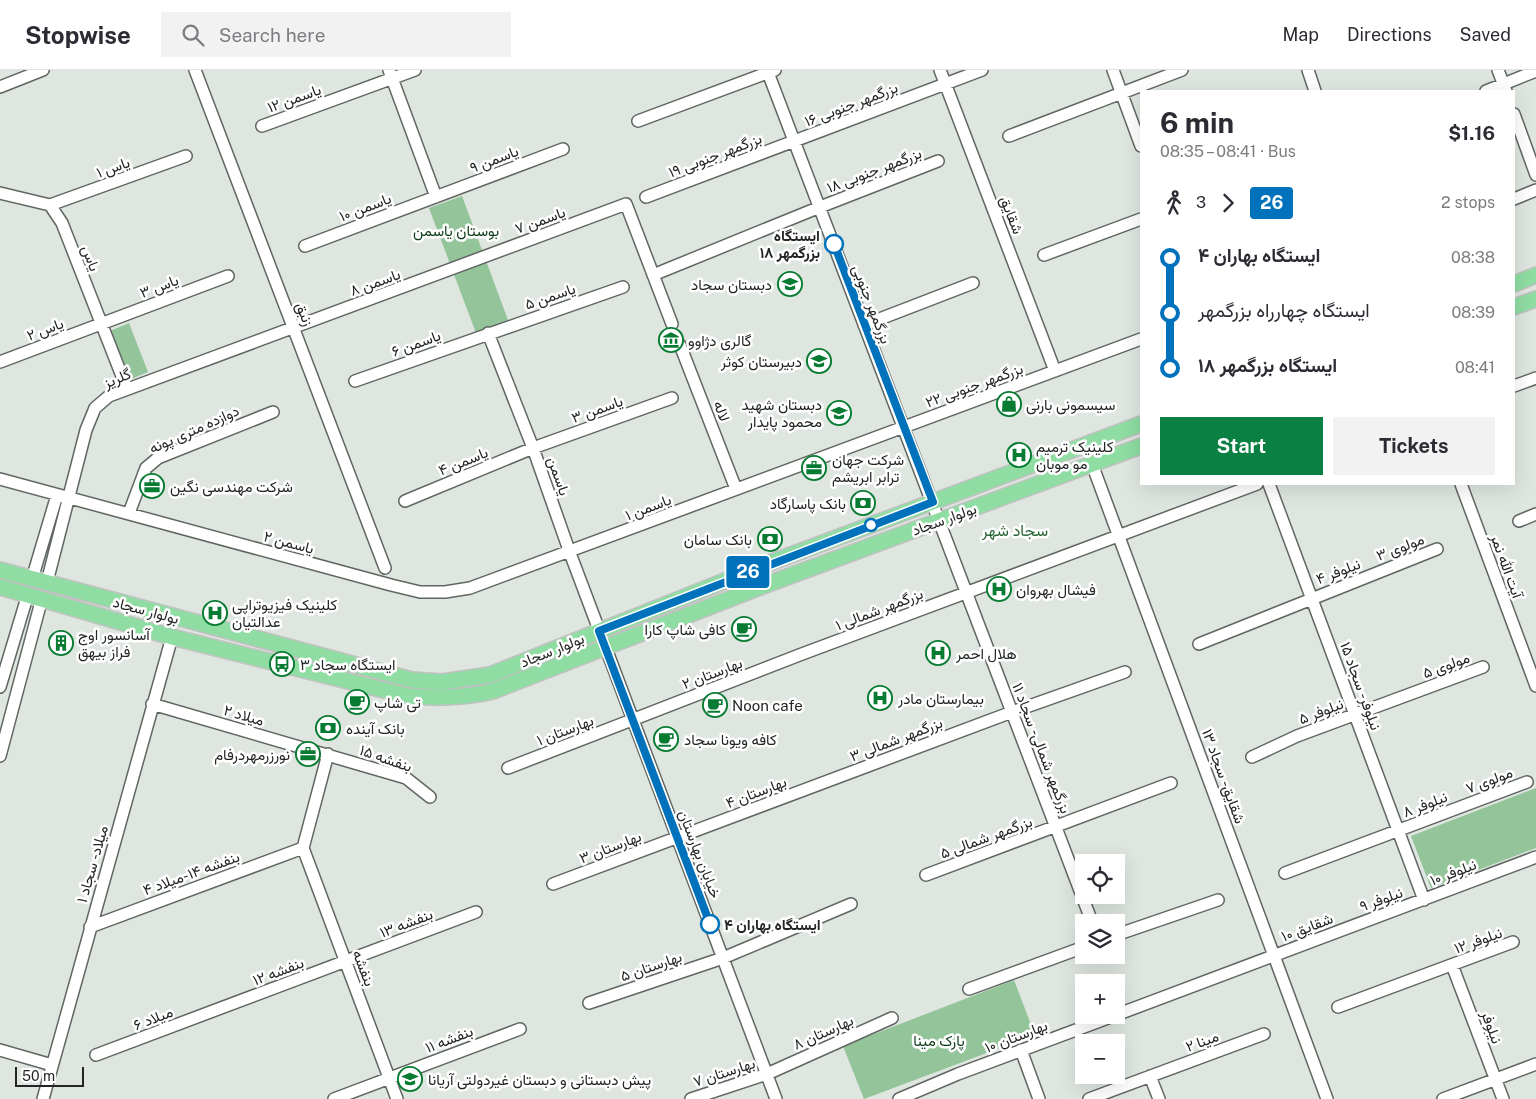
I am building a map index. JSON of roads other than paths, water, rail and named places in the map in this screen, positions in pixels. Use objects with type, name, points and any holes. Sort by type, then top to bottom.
[{"type":"main road","points":[[1515,284],[1536,275]]},
{"type":"main road","points":[[1515,307],[1536,298]]},
{"type":"main road","name":"بولوار سجاد","points":[[0,570],[178,619],[273,641],[412,680],[442,682],[490,675],[933,502],[1140,424]]},
{"type":"main road","name":"بولوار سجاد","points":[[0,587],[172,637],[408,696],[467,697],[493,691],[940,520],[1140,446]]},
{"type":"main road","points":[[35,596],[40,580]]},
{"type":"street","points":[[0,87],[44,70]]},
{"type":"street","name":"زنبق","points":[[195,70],[385,568]]},
{"type":"street","name":"یاسمن ۱۲","points":[[262,126],[390,74],[415,70]]},
{"type":"street","name":"شقایق","points":[[940,70],[1055,371]]},
{"type":"street","name":"بزرگمهر جنوبی ۱۶","points":[[795,141],[982,70]]},
{"type":"street","points":[[1112,70],[1140,143]]},
{"type":"street","points":[[1009,136],[1182,70]]},
{"type":"street","points":[[1308,70],[1315,90]]},
{"type":"street","points":[[1498,70],[1504,88],[1536,71]]},
{"type":"street","points":[[638,121],[770,71]]},
{"type":"street","name":"بزرگمهر جنوبی","points":[[770,71],[864,325],[933,502]]},
{"type":"street","points":[[390,74],[436,197]]},
{"type":"street","points":[[1515,117],[1536,175]]},
{"type":"street","name":"بزرگمهر جنوبی ۱۹","points":[[646,197],[795,141]]},
{"type":"street","name":"یاسمن ۹","points":[[436,197],[563,149]]},
{"type":"street","name":"یاس ۱","points":[[50,205],[186,156]]},
{"type":"street","name":"بزرگمهر جنوبی ۱۸","points":[[653,275],[938,161]]},
{"type":"street","points":[[1515,199],[1536,190]]},
{"type":"street","points":[[0,193],[50,205]]},
{"type":"street","name":"یاسمن ۱۰","points":[[305,246],[436,197]]},
{"type":"street","name":"یاسمن ۷","points":[[466,264],[626,204],[653,275]]},
{"type":"street","name":"یاس","points":[[50,205],[62,223],[127,389]]},
{"type":"street","points":[[1044,254],[1140,219]]},
{"type":"street","name":"یاسمن ۸","points":[[294,328],[466,264]]},
{"type":"street","points":[[653,275],[672,324]]},
{"type":"street","name":"یاس ۳","points":[[101,324],[228,276]]},
{"type":"street","points":[[864,325],[973,283]]},
{"type":"street","name":"یاسمن ۵","points":[[488,333],[623,287]]},
{"type":"street","name":"یاس ۲","points":[[0,362],[101,324]]},
{"type":"street","name":"گلریز","points":[[40,580],[70,498],[86,430],[92,413],[109,396],[294,328]]},
{"type":"street","name":"یاسمن ۶","points":[[355,381],[488,333]]},
{"type":"street","name":"یاسمن","points":[[488,333],[533,448],[599,631]]},
{"type":"street","name":"بزرگمهر جنوبی ۲۲","points":[[736,489],[1140,339]]},
{"type":"street","name":"لاله","points":[[680,345],[736,489]]},
{"type":"street","points":[[1515,386],[1534,379]]},
{"type":"street","name":"یاسمن ۳","points":[[533,448],[672,398]]},
{"type":"street","name":"دوازده متری پونه","points":[[129,513],[146,468],[158,458],[273,412]]},
{"type":"street","name":"یاسمن ۴","points":[[405,501],[533,448]]},
{"type":"street","name":"شقایق - سجاد ۱۳","points":[[1092,464],[1327,1099]]},
{"type":"street","name":"یاسمن ۲","points":[[0,479],[420,592],[445,592],[470,588],[570,552]]},
{"type":"street","name":"بزرگمهر شمالی ۱","points":[[802,654],[1253,485]]},
{"type":"street","name":"نیلوفر - سجاد ۱۵","points":[[1269,485],[1424,900]]},
{"type":"street","name":"آیت الله نمر","points":[[1461,485],[1536,686]]},
{"type":"street","name":"یاسمن ۱","points":[[570,552],[736,489]]},
{"type":"street","points":[[40,580],[57,495]]},
{"type":"street","name":"بزرگمهر شمالی - سجاد ۱۱","points":[[933,502],[1089,914]]},
{"type":"street","points":[[1519,521],[1536,514]]},
{"type":"street","name":"مولوی ۳","points":[[1374,573],[1437,549]]},
{"type":"street","name":"نیلوفر ۴","points":[[1199,644],[1374,573]]},
{"type":"street","points":[[0,687],[35,596]]},
{"type":"street","points":[[0,756],[35,596]]},
{"type":"street","name":"خیابان بهارستان","points":[[599,631],[776,1099]]},
{"type":"street","name":"میلاد - سجاد ۱","points":[[43,1099],[172,637]]},
{"type":"street","name":"بهارستان ۲","points":[[633,719],[802,654]]},
{"type":"street","name":"مولوی ۵","points":[[1355,714],[1483,667]]},
{"type":"street","name":"بزرگمهر شمالی ۳","points":[[846,774],[1125,672]]},
{"type":"street","name":"میلاد ۲","points":[[152,704],[328,754]]},
{"type":"street","name":"نیلوفر ۵","points":[[1252,757],[1298,736],[1355,714]]},
{"type":"street","name":"بهارستان ۱","points":[[508,768],[633,719]]},
{"type":"street","points":[[303,848],[328,754]]},
{"type":"street","name":"بنفشه ۱۵","points":[[328,754],[406,778],[430,797]]},
{"type":"street","name":"بهارستان ۴","points":[[677,838],[846,774]]},
{"type":"street","name":"مولوی ۷","points":[[1462,806],[1527,782]]},
{"type":"street","name":"بزرگمهر شمالی ۵","points":[[926,875],[1171,783]]},
{"type":"street","name":"نیلوفر ۸","points":[[1285,873],[1462,806]]},
{"type":"street","name":"بهارستان ۳","points":[[553,884],[677,838]]},
{"type":"street","name":"بنفشه ۱۴-میلاد ۴","points":[[90,927],[303,848]]},
{"type":"street","name":"بنفشه","points":[[303,848],[397,1099]]},
{"type":"street","name":"نیلوفر ۱۰","points":[[1424,900],[1536,857]]},
{"type":"street","points":[[1125,932],[1218,900]]},
{"type":"street","name":"نیلوفر ۹","points":[[1349,927],[1424,900]]},
{"type":"street","name":"بهارستان ۵","points":[[589,1003],[723,958],[851,904]]},
{"type":"street","name":"بنفشه ۱۳","points":[[346,961],[476,912]]},
{"type":"street","name":"شقایق ۱۰","points":[[1275,955],[1349,927]]},
{"type":"street","name":"نیلوفر ۱۲","points":[[1338,1007],[1513,942]]},
{"type":"street","points":[[969,989],[1075,950]]},
{"type":"street","name":"بهارستان ۱۰","points":[[1125,1012],[1275,955]]},
{"type":"street","name":"بنفشه ۱۲","points":[[221,1008],[346,961]]},
{"type":"street","name":"نیلوفر","points":[[1452,965],[1502,1099]]},
{"type":"street","name":"میلاد ۶","points":[[96,1055],[221,1008]]},
{"type":"street","name":"بهارستان ۸","points":[[767,1074],[892,1018]]},
{"type":"street","name":"بهارستان ۱۰","points":[[899,1099],[1092,1024]]},
{"type":"street","name":"بنفشه ۱۱","points":[[334,1099],[520,1029]]},
{"type":"street","name":"مینا ۲","points":[[1089,1099],[1264,1034]]},
{"type":"street","points":[[0,1050],[52,1064]]},
{"type":"street","points":[[1021,1050],[1039,1099]]},
{"type":"street","points":[[1442,1099],[1536,1064]]},
{"type":"street","name":"بهارستان ۷","points":[[692,1099],[767,1074]]},
{"type":"street","points":[[1150,1076],[1158,1099]]},
{"type":"place","name":"ایستگاه بزرگمهر ۱۸","points":[[834,244]]},
{"type":"place","name":"دبستان سجاد","points":[[790,284]]},
{"type":"place","name":"گالری دژاوو","points":[[671,340]]},
{"type":"place","name":"دبیرستان کوثر","points":[[819,361]]},
{"type":"place","name":"سیسمونی بارنی","points":[[1009,404]]},
{"type":"place","name":"دبستان شهید محمود پایدار","points":[[839,413]]},
{"type":"place","name":"کلینیک ترمیم مو موبان","points":[[1019,455]]},
{"type":"place","name":"شرکت جهان ترابر ابریشم","points":[[814,468]]},
{"type":"place","name":"شرکت مهندسی نگین","points":[[152,486]]},
{"type":"place","name":"بانک پاسارگاد","points":[[863,503]]},
{"type":"place","name":"بانک سامان","points":[[770,539]]},
{"type":"place","name":"فیشال بهروان","points":[[999,589]]},
{"type":"place","name":"کلینیک فیزیوتراپی عدالتیان","points":[[215,613]]},
{"type":"place","name":"کافی شاپ کارا","points":[[744,629]]},
{"type":"place","name":"آسانسور اوج فراز بیهق","points":[[61,643]]},
{"type":"place","name":"هلال احمر","points":[[938,653]]},
{"type":"place","name":"ایستگاه سجاد ۳","points":[[282,664]]},
{"type":"place","name":"بیمارستان مادر","points":[[880,698]]},
{"type":"place","name":"تی شاپ","points":[[357,702]]},
{"type":"place","name":"Noon cafe","points":[[715,705]]},
{"type":"place","name":"بانک آینده","points":[[328,728]]},
{"type":"place","name":"کافه ویونا سجاد","points":[[666,739]]},
{"type":"place","name":"نورزرمهردرفام","points":[[308,754]]},
{"type":"place","name":"ایستگاه بهاران ۴","points":[[710,924]]},
{"type":"place","name":"پیش دبستانی و دبستان غیردولتی آریانا","points":[[410,1079]]},
{"type":"district","name":"سجاد شهر","points":[[1015,530]]},
{"type":"park label","name":"بوستان یاسمن","points":[[456,230]]},
{"type":"park label","name":"پارک مینا","points":[[939,1040]]}]
